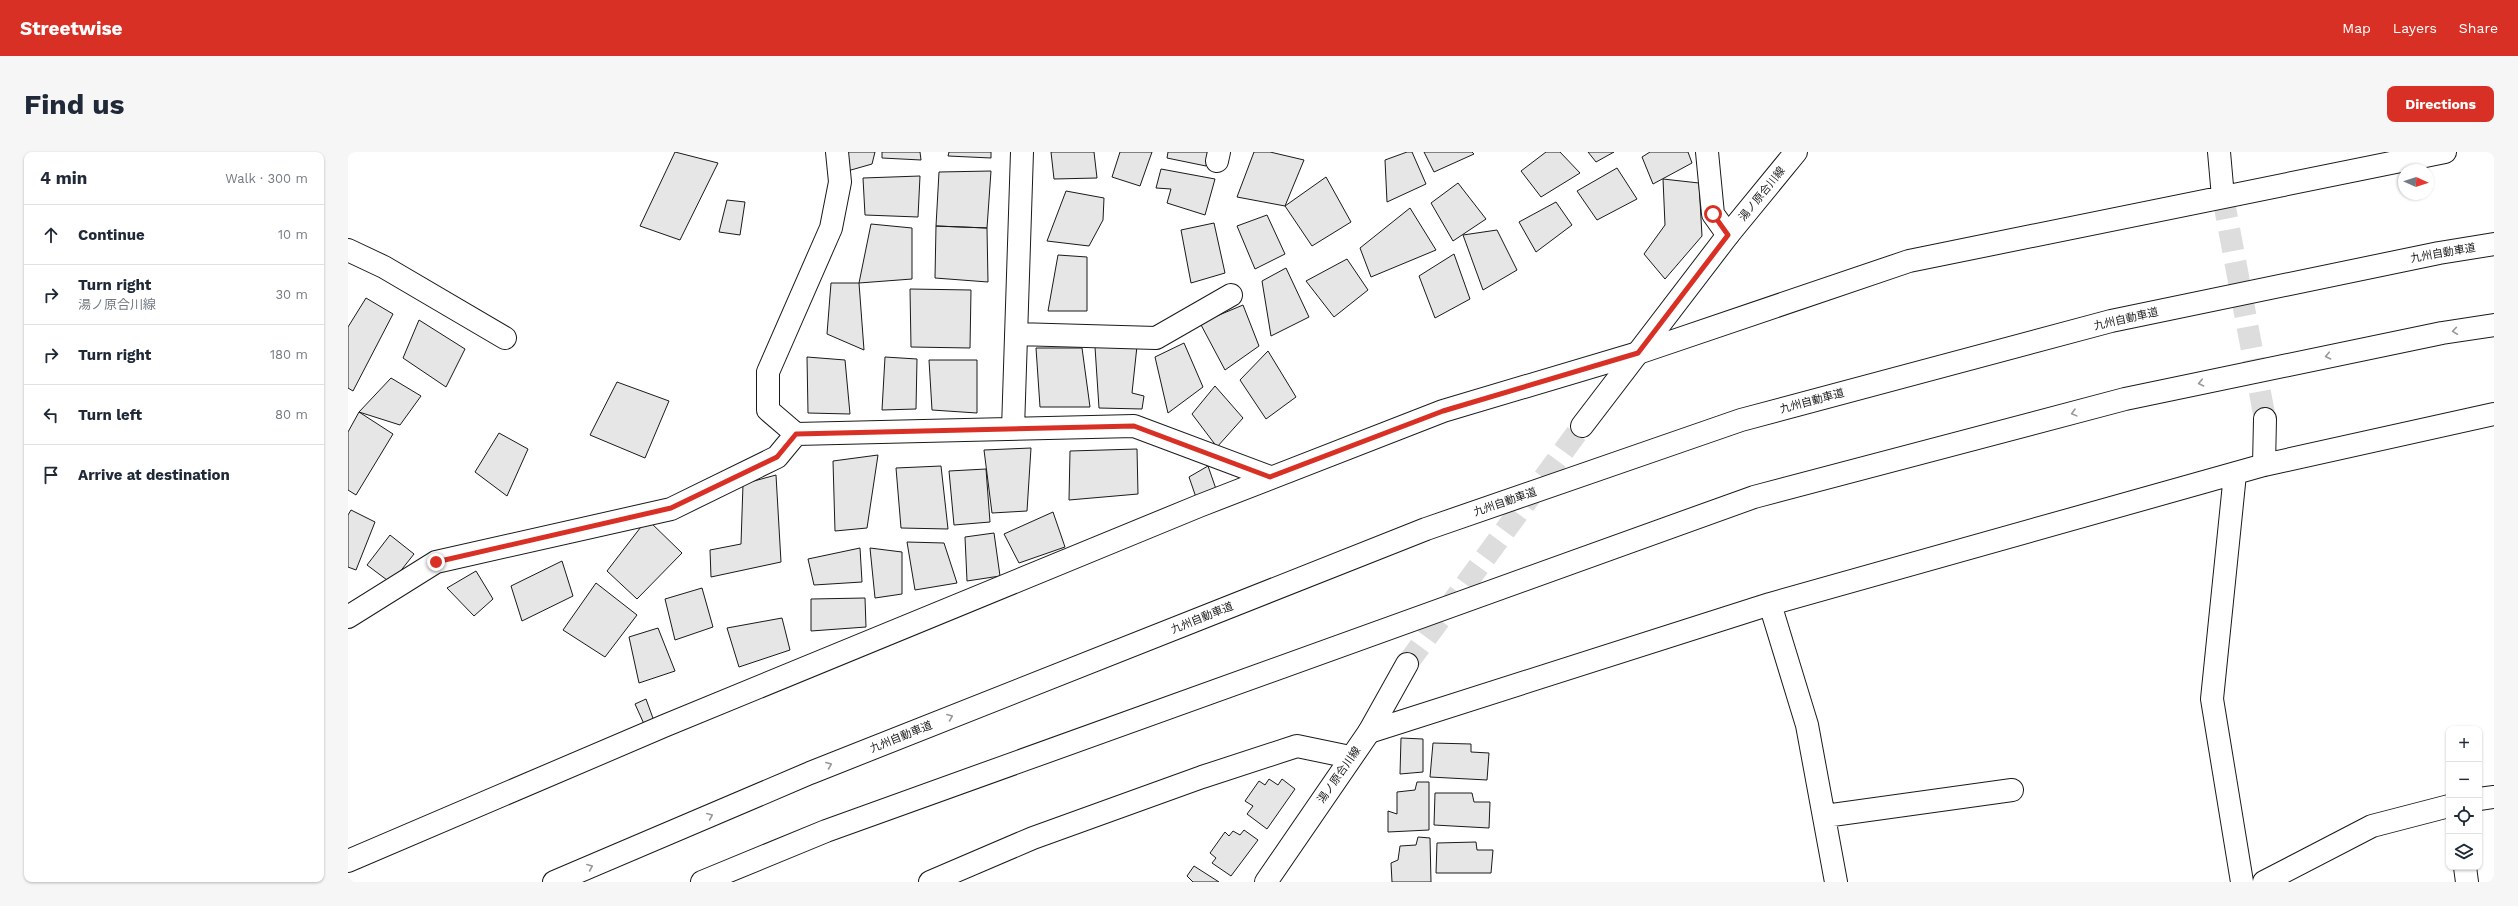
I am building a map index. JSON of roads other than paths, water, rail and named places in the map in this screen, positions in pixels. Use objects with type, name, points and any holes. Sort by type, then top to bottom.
[{"type":"main road","points":[[837,152],[840,182],[831,228],[768,372],[768,410],[796,434],[1134,426],[1270,477]]},
{"type":"main road","points":[[1013,428],[1022,152]]},
{"type":"main road","points":[[1707,152],[1713,214],[1728,235]]},
{"type":"main road","name":"湯ノ原合川線","points":[[1582,426],[1728,235],[1796,152]]},
{"type":"main road","points":[[2219,152],[2222,197]]},
{"type":"main road","points":[[348,861],[671,723],[1270,477],[1443,411],[1638,353],[1909,261],[2445,152]]},
{"type":"main road","name":"九州自動車道","points":[[554,882],[810,773],[1426,529],[1740,420],[2111,322],[2438,253],[2494,244]]},
{"type":"main road","points":[[348,250],[384,267],[505,338]]},
{"type":"main road","points":[[1016,334],[1156,338],[1232,295]]},
{"type":"main road","points":[[702,882],[826,831],[1754,497],[2125,399],[2442,332],[2494,325]]},
{"type":"main road","points":[[1369,732],[1770,604],[2264,465],[2494,414]]},
{"type":"main road","points":[[2264,465],[2265,418]]},
{"type":"main road","points":[[348,617],[436,562],[671,508],[777,457],[796,434]]},
{"type":"main road","points":[[2235,474],[2212,699],[2242,882]]},
{"type":"main road","points":[[1770,604],[1807,725],[1836,882]]},
{"type":"main road","name":"湯ノ原合川線","points":[[1266,882],[1350,757],[1369,732],[1406,664]]},
{"type":"main road","points":[[930,882],[1033,838],[1202,777],[1297,746],[1350,757]]},
{"type":"main road","points":[[1825,816],[2012,790]]},
{"type":"main road","points":[[2482,799],[2494,797]]},
{"type":"main road","points":[[2264,882],[2372,826],[2446,807]]},
{"type":"main road","points":[[2465,870],[2467,882]]},
{"type":"tunnel","points":[[2223,197],[2265,419]]},
{"type":"tunnel","points":[[1407,664],[1582,426]]}]
